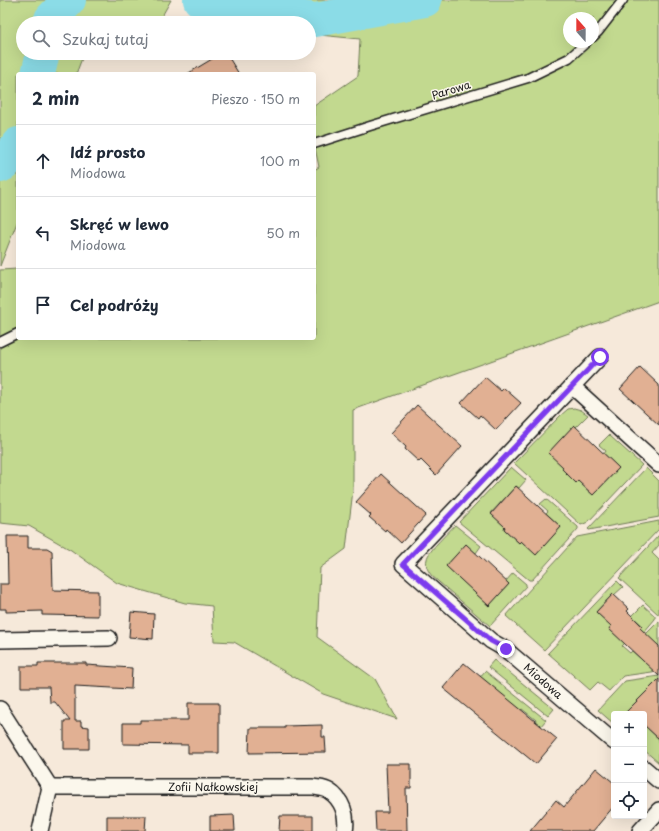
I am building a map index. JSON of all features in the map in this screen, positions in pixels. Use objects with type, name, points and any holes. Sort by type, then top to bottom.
[{"type":"street","name":"Miodowa","points":[[600,357],[403,564],[491,641],[506,649],[611,739]]},
{"type":"street","points":[[572,386],[659,465]]},
{"type":"street","points":[[0,640],[110,638]]},
{"type":"street","points":[[0,709],[50,787],[40,831]]},
{"type":"street","points":[[647,771],[659,781]]},
{"type":"street","name":"Zofii Nałkowskiej","points":[[50,787],[314,787],[328,790],[339,800],[345,813],[345,831]]},
{"type":"street","points":[[640,831],[659,810]]},
{"type":"lane","points":[[599,30],[623,0]]},
{"type":"lane","name":"Parowa","points":[[316,143],[528,78],[569,58],[580,48]]},
{"type":"lane","points":[[0,342],[16,334]]},
{"type":"green space","points":[[0,0],[171,0],[162,16],[16,16],[16,60],[81,60],[77,72],[16,72],[16,225],[0,266]]},
{"type":"green space","points":[[257,0],[659,0],[659,301],[353,410],[353,490],[346,549],[320,568],[317,637],[375,679],[397,719],[323,694],[234,642],[214,641],[212,606],[185,603],[117,583],[71,550],[29,526],[0,523],[0,270],[16,269],[16,340],[316,340],[316,169],[319,167],[316,153],[316,105],[358,76],[360,39],[316,35],[316,16],[261,16]]},
{"type":"green space","points":[[574,408],[581,410],[588,415],[576,427],[574,425],[562,469],[576,483],[578,481],[593,495],[619,468],[604,454],[606,451],[599,445],[609,435],[642,465],[588,522],[581,525],[514,463],[560,416],[568,409]]},
{"type":"green space","points":[[511,467],[526,480],[519,488],[516,486],[491,513],[505,527],[504,529],[519,543],[521,541],[536,554],[561,527],[546,513],[548,511],[540,504],[546,499],[578,527],[578,529],[532,580],[529,580],[459,522]]},
{"type":"green space","points":[[646,468],[659,481],[659,517],[589,530],[588,529]]},
{"type":"green space","points":[[659,521],[659,529],[544,650],[506,616],[577,537]]},
{"type":"green space","points":[[455,525],[481,546],[476,553],[466,545],[446,566],[489,605],[509,584],[506,581],[513,573],[526,584],[526,586],[490,626],[432,576],[427,568],[427,559],[431,551]]},
{"type":"green space","points":[[659,535],[659,545],[652,553],[659,560],[659,615],[619,578]]},
{"type":"green space","points":[[617,581],[623,587],[614,595],[613,594],[596,612],[613,624],[609,629],[617,636],[627,641],[622,646],[630,653],[632,651],[640,658],[646,634],[659,621],[659,671],[623,676],[609,691],[598,682],[590,690],[548,653]]},
{"type":"green space","points":[[643,605],[655,616],[655,619],[644,632],[640,628],[642,625],[632,616]]},
{"type":"green space","points":[[494,660],[554,709],[548,716],[488,667]]},
{"type":"green space","points":[[485,671],[546,720],[540,727],[535,722],[536,720],[479,678]]},
{"type":"green space","points":[[659,676],[659,679],[630,708],[632,711],[611,711],[611,721],[598,710],[625,681]]},
{"type":"green space","points":[[647,728],[659,739],[659,763],[647,753]]},
{"type":"building","points":[[210,60],[230,60],[238,72],[190,72]]},
{"type":"building","points":[[640,367],[659,385],[659,425],[620,389]]},
{"type":"building","points":[[485,377],[501,391],[504,388],[521,403],[496,430],[480,415],[478,418],[461,403]]},
{"type":"building","points":[[417,405],[462,446],[436,475],[421,460],[419,462],[405,449],[406,447],[391,433]]},
{"type":"building","points":[[574,425],[619,468],[593,495],[578,481],[576,483],[562,469],[563,467],[548,453]]},
{"type":"building","points":[[381,474],[426,515],[401,543],[386,529],[385,531],[369,517],[371,515],[356,502]]},
{"type":"building","points":[[516,486],[561,527],[536,555],[521,541],[519,543],[491,514]]},
{"type":"building","points":[[7,536],[28,536],[28,548],[47,548],[52,551],[53,590],[98,591],[98,616],[42,615],[42,611],[6,612],[6,609],[0,609],[0,584],[8,584]]},
{"type":"building","points":[[466,544],[509,584],[489,606],[446,566]]},
{"type":"building","points":[[613,594],[629,609],[627,611],[642,626],[640,628],[659,646],[659,676],[609,629],[611,626],[596,612]]},
{"type":"building","points":[[131,612],[154,614],[153,639],[129,637]]},
{"type":"building","points":[[38,663],[86,663],[86,665],[132,668],[131,689],[75,686],[75,721],[81,721],[81,726],[89,727],[89,749],[64,749],[64,721],[70,721],[55,702],[50,702],[49,687],[21,687],[21,666],[38,666]]},
{"type":"building","points":[[464,663],[557,739],[536,764],[443,688]]},
{"type":"building","points":[[659,679],[659,739],[647,728],[647,711],[627,711]]},
{"type":"building","points":[[188,703],[219,703],[219,753],[188,753],[188,745],[123,744],[123,723],[140,723],[140,720],[188,720]]},
{"type":"building","points":[[322,725],[322,737],[325,737],[326,752],[249,753],[250,728],[285,728],[285,726]]},
{"type":"building","points":[[386,764],[411,764],[411,788],[406,788],[407,831],[376,831],[375,812],[388,812]]},
{"type":"building","points":[[596,768],[611,780],[611,810],[593,831],[530,831],[556,800],[564,807]]},
{"type":"building","points":[[234,815],[235,831],[210,831],[210,816]]},
{"type":"building","points":[[107,816],[146,816],[145,831],[107,831]]},
{"type":"building","points":[[280,816],[313,816],[313,831],[279,831]]},
{"type":"waterway","points":[[54,16],[69,0]]},
{"type":"waterway","points":[[200,0],[292,16]]},
{"type":"waterway","points":[[316,20],[425,0]]},
{"type":"waterway","points":[[38,72],[41,60]]},
{"type":"waterway","points":[[0,166],[4,164],[16,147]]},
{"type":"route","points":[[506,649],[491,641],[403,564],[600,357]]}]
